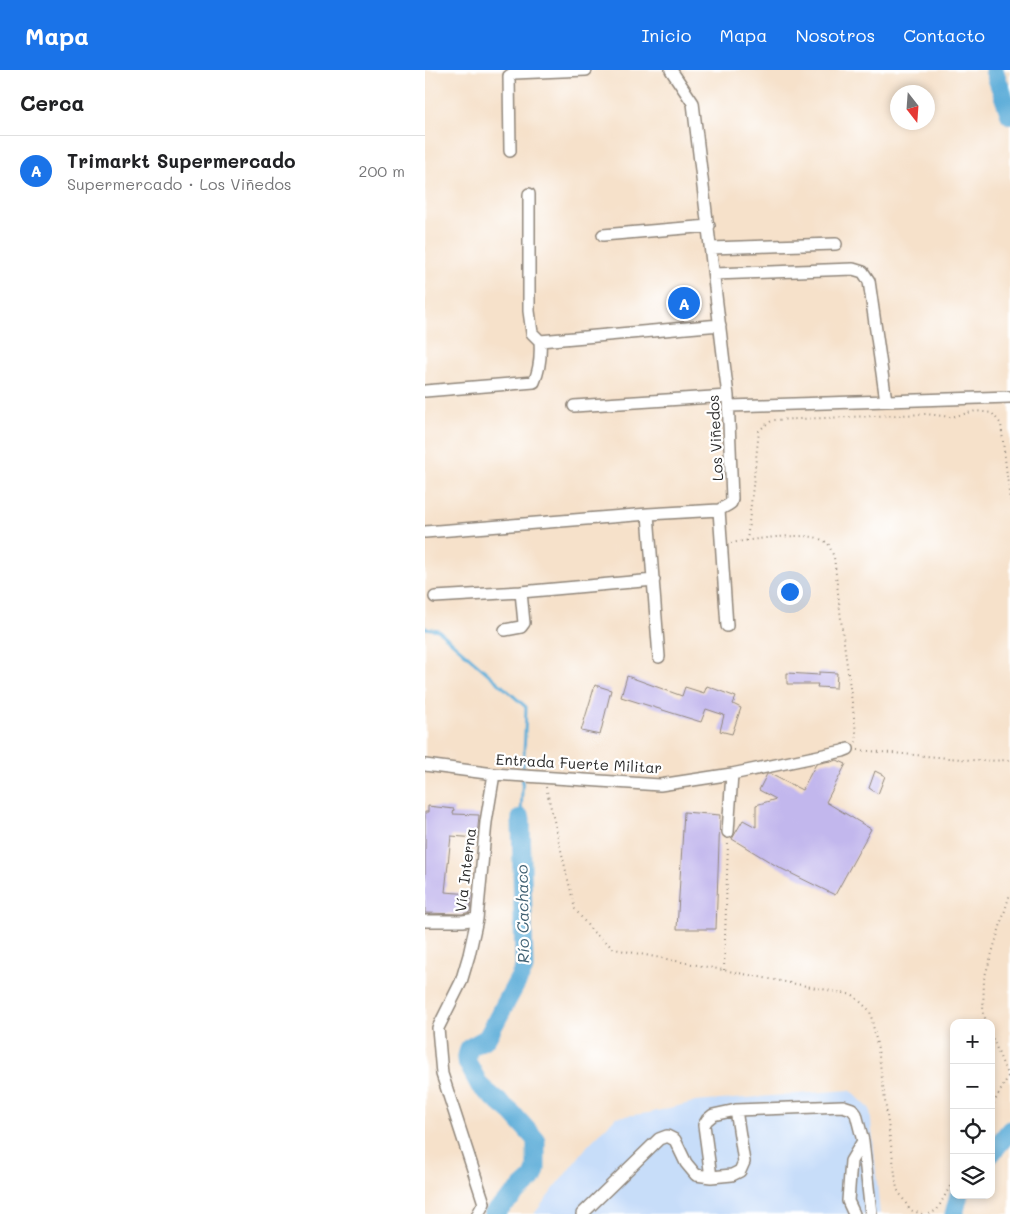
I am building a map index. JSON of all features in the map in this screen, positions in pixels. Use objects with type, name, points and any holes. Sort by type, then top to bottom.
[{"type":"street","points":[[511,151],[509,76],[514,73],[586,70]]},
{"type":"street","name":"Los Viñedos","points":[[671,70],[693,104],[729,401],[732,499],[728,506],[719,510]]},
{"type":"street","points":[[425,391],[534,382],[539,372],[541,352],[540,342],[532,333],[529,311],[529,194]]},
{"type":"street","points":[[603,235],[709,226]]},
{"type":"street","points":[[711,248],[836,244]]},
{"type":"street","points":[[714,274],[853,269],[863,272],[869,281],[886,401]]},
{"type":"street","points":[[540,342],[720,325]]},
{"type":"street","points":[[574,406],[729,401],[886,401],[1010,397]]},
{"type":"street","points":[[425,532],[719,510],[727,626]]},
{"type":"street","points":[[648,514],[659,657]]},
{"type":"street","points":[[435,596],[521,592],[654,580]]},
{"type":"street","points":[[505,630],[521,628],[524,622],[521,592]]},
{"type":"street","name":"Entrada Fuerte Militar","points":[[425,765],[495,774],[660,785],[732,774],[848,749]]},
{"type":"street","name":"Vía Interna","points":[[425,921],[477,919],[486,822],[495,774]]},
{"type":"street","points":[[728,832],[732,774]]},
{"type":"street","points":[[477,919],[461,982],[438,1028],[442,1074],[484,1203],[478,1214]]},
{"type":"street","points":[[711,1176],[704,1125],[713,1115],[736,1110],[843,1106],[852,1109],[856,1114],[863,1142],[871,1214]]},
{"type":"street","points":[[582,1214],[659,1139],[667,1136],[675,1140],[686,1163],[696,1175],[732,1176],[740,1171],[744,1162],[736,1110]]},
{"type":"street","points":[[854,1214],[848,1201],[851,1161],[863,1142]]},
{"type":"path","points":[[747,540],[759,431],[773,420],[926,414],[951,417],[976,411],[992,413],[1001,424],[1010,501]]},
{"type":"path","points":[[721,545],[747,540],[800,537],[815,537],[828,543],[834,557],[857,740],[848,749]]},
{"type":"path","points":[[848,749],[983,761],[1010,760]]},
{"type":"path","points":[[542,777],[575,909],[592,931],[614,949],[853,995],[870,1011],[879,1049],[897,1189],[911,1210],[922,1214]]},
{"type":"path","points":[[724,970],[728,832]]},
{"type":"path","points":[[985,1019],[983,1014],[984,979],[1010,894]]},
{"type":"path","points":[[995,1043],[1009,1076],[995,1101]]},
{"type":"path","points":[[929,1214],[937,1210],[950,1186]]},
{"type":"shaded area","points":[[850,1090],[870,1109],[880,1214],[534,1214],[589,1144],[616,1117],[649,1113],[694,1102]]},
{"type":"building","points":[[819,672],[837,673],[836,688],[817,687],[818,684],[787,684],[787,673],[819,675]]},
{"type":"building","points":[[627,676],[682,696],[685,687],[704,693],[707,686],[736,697],[733,704],[741,708],[732,734],[720,731],[724,715],[706,709],[701,722],[621,697]]},
{"type":"building","points":[[595,685],[611,690],[600,735],[581,731]]},
{"type":"building","points":[[837,760],[846,764],[826,802],[871,829],[835,895],[780,868],[732,839],[743,820],[756,827],[756,805],[776,799],[759,790],[767,774],[802,790],[816,764]]},
{"type":"building","points":[[875,771],[885,776],[878,794],[869,788]]},
{"type":"building","points":[[428,806],[454,809],[453,814],[479,815],[477,838],[451,836],[445,892],[471,894],[470,912],[462,914],[425,913],[425,812],[428,812]]},
{"type":"building","points":[[684,812],[720,815],[716,929],[677,929]]},
{"type":"waterway","points":[[994,70],[1010,115]]},
{"type":"waterway","points":[[425,628],[438,630],[526,707],[521,818]]},
{"type":"waterway","name":"Río Cachaco","points":[[493,1214],[533,1178],[536,1169],[536,1140],[512,1113],[480,1086],[466,1060],[469,1048],[487,1038],[524,969],[521,818]]},
{"type":"waterway","points":[[995,1149],[1010,1130]]},
{"type":"waterway","points":[[954,1214],[958,1199]]},
{"type":"place","name":"Trimarkt Supermercado","points":[[684,303]]}]
